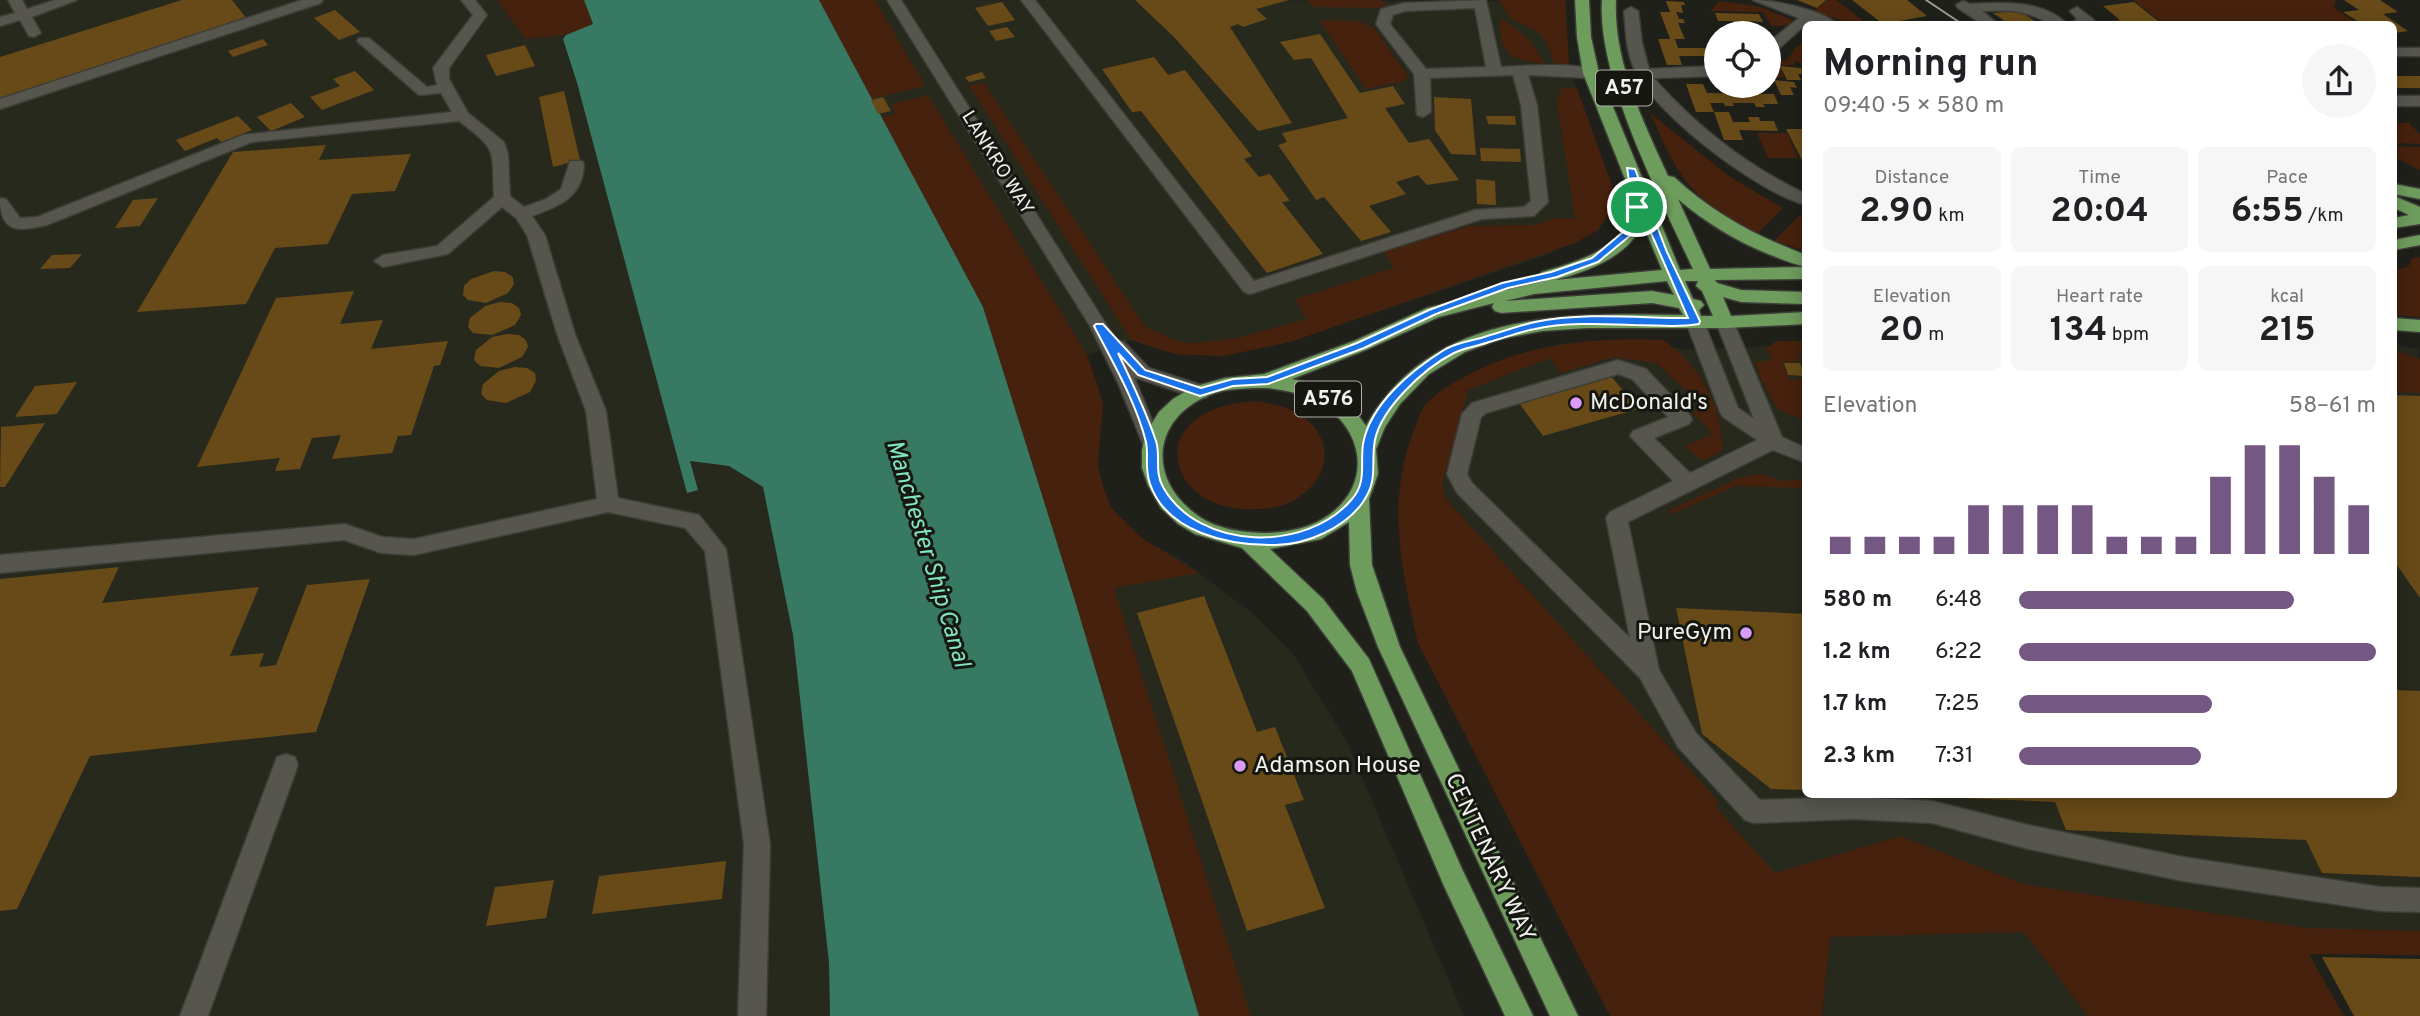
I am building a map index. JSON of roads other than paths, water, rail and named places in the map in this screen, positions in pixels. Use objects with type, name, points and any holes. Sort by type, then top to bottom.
[{"type":"main road","name":"A57","points":[[1583,0],[1584,37],[1593,79],[1676,272]]},
{"type":"main road","name":"A57","points":[[1609,0],[1606,17],[1617,73],[1659,173]]},
{"type":"main road","points":[[1433,312],[1505,285],[1572,270],[1595,260],[1619,243],[1634,228],[1636,218],[1637,207],[1630,169]]},
{"type":"main road","points":[[1659,173],[1709,218],[1750,239],[1802,259]]},
{"type":"main road","points":[[1659,173],[1726,322]]},
{"type":"main road","points":[[2397,190],[2420,194]]},
{"type":"main road","points":[[2397,203],[2420,217]]},
{"type":"main road","points":[[2397,222],[2420,217]]},
{"type":"main road","points":[[2397,244],[2420,240]]},
{"type":"main road","points":[[1676,272],[1748,297],[1802,298]]},
{"type":"main road","points":[[1676,272],[1695,321]]},
{"type":"main road","name":"A576","points":[[1268,381],[1361,345],[1433,312],[1534,288],[1676,272]]},
{"type":"main road","points":[[1708,282],[1802,273]]},
{"type":"main road","points":[[1433,312],[1652,297],[1687,302],[1726,322]]},
{"type":"main road","name":"A576","points":[[1359,500],[1370,473],[1368,446],[1373,426],[1406,382],[1451,350],[1536,325],[1609,321],[1726,322],[1802,318]]},
{"type":"main road","name":"A576","points":[[1152,444],[1161,424],[1178,406],[1200,392],[1233,382],[1268,381],[1302,387],[1332,401],[1354,421],[1368,446]]},
{"type":"main road","points":[[1152,444],[1150,466],[1157,487],[1171,506],[1192,523],[1218,535],[1248,541],[1282,541],[1313,533],[1339,519],[1359,500]]},
{"type":"main road","name":"CENTENARY WAY","points":[[1359,500],[1361,565],[1368,592],[1389,647],[1564,1016]]},
{"type":"main road","name":"CENTENARY WAY","points":[[1248,541],[1315,605],[1361,666],[1453,877],[1519,1016]]},
{"type":"street","points":[[15,0],[34,33]]},
{"type":"street","points":[[0,22],[71,0]]},
{"type":"street","points":[[0,104],[316,0]]},
{"type":"street","points":[[468,0],[480,15],[441,68],[442,79],[462,116],[495,142],[500,155],[502,198],[522,214],[536,235],[566,334],[596,411],[608,504]]},
{"type":"street","name":"LANKRO WAY","points":[[894,0],[1099,326],[1129,385],[1152,444]]},
{"type":"street","points":[[1028,0],[1250,288],[1481,214],[1528,212],[1540,202],[1529,105],[1521,77]]},
{"type":"street","points":[[1760,0],[1823,21]]},
{"type":"street","points":[[1423,112],[1422,74],[1383,24],[1386,12],[1397,4],[1481,1],[1495,72]]},
{"type":"street","points":[[1961,4],[1986,21]]},
{"type":"street","points":[[1961,4],[2020,6],[2054,21]]},
{"type":"street","points":[[1630,11],[1636,50],[1645,74],[1656,89],[1711,145],[1759,177],[1802,198]]},
{"type":"street","points":[[1805,21],[1811,16]]},
{"type":"street","points":[[1781,40],[1802,23]]},
{"type":"street","points":[[365,41],[424,92],[446,87]]},
{"type":"street","points":[[2397,52],[2420,52]]},
{"type":"street","points":[[1422,74],[1495,72],[1521,77],[1593,79]]},
{"type":"street","points":[[1645,74],[1704,72]]},
{"type":"street","points":[[2397,101],[2420,101]]},
{"type":"street","points":[[0,203],[15,223],[26,224],[41,221],[249,138],[462,116]]},
{"type":"street","points":[[522,214],[562,198],[572,191],[577,178],[576,164]]},
{"type":"street","points":[[383,261],[442,250],[502,198]]},
{"type":"street","points":[[1695,321],[1730,412],[1773,441],[1802,454]]},
{"type":"street","points":[[1726,322],[1773,441]]},
{"type":"street","name":"LANKRO WAY","points":[[1099,326],[1142,373],[1200,392]]},
{"type":"street","points":[[1687,482],[1640,436],[1682,419],[1639,374],[1618,367],[1479,408],[1472,414],[1457,474],[1464,488],[1648,671],[1687,740],[1754,812],[1854,808],[1933,812],[2028,837],[2183,869],[2380,899],[2420,900]]},
{"type":"street","points":[[1648,671],[1617,518],[1773,441]]},
{"type":"street","points":[[0,564],[345,532],[381,545],[414,547],[608,504],[692,521],[715,549],[757,844],[752,1016]]},
{"type":"street","points":[[194,1016],[286,765]]},
{"type":"water","name":"Manchester Ship Canal","points":[[584,0],[819,0],[983,307],[1073,594],[1199,1016],[830,1016],[829,963],[793,635],[763,487],[729,466],[690,461],[698,490],[687,493],[563,39],[566,35],[593,24]]},
{"type":"tram line","points":[[1926,0],[1958,21]]},
{"type":"place","name":"McDonald's","points":[[1576,403]]},
{"type":"place","name":"PureGym","points":[[1746,633]]},
{"type":"place","name":"Adamson House","points":[[1240,766]]}]
